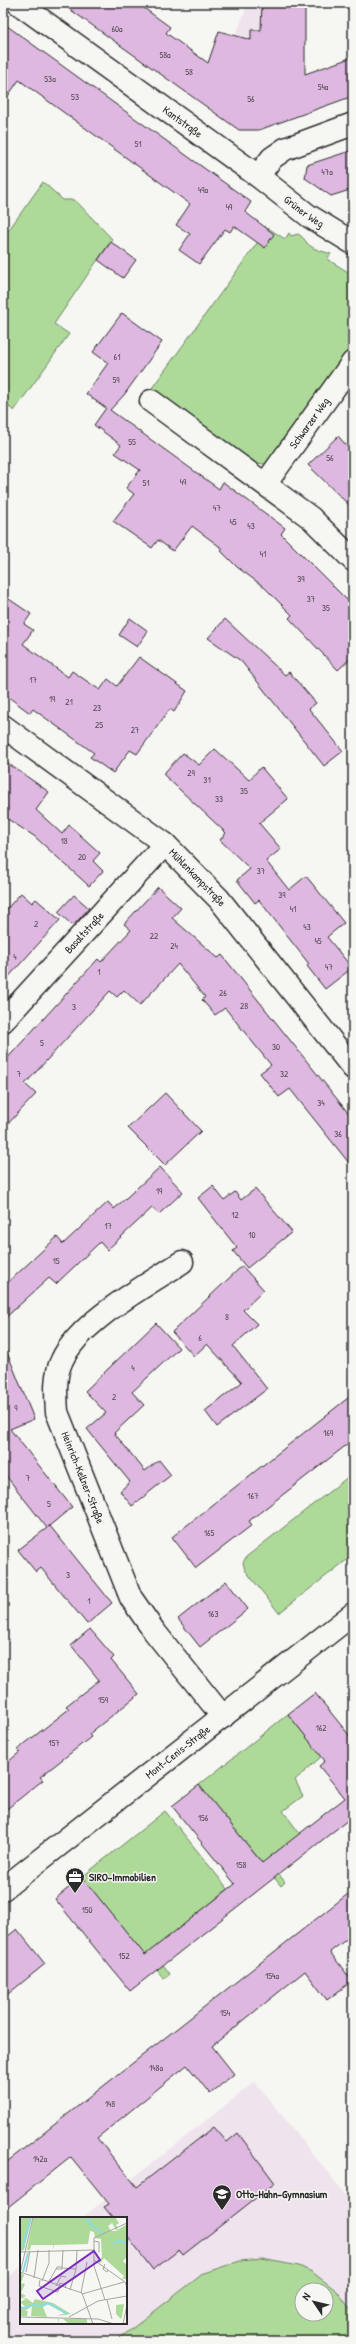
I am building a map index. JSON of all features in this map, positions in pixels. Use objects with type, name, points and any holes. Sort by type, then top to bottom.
[{"type":"street","name":"Kantstraße","points":[[18,3],[258,176]]},
{"type":"street","points":[[258,176],[272,158],[285,149],[353,124]]},
{"type":"street","name":"Grüner Weg","points":[[258,176],[309,216],[353,243]]},
{"type":"street","name":"Schwarzer Weg","points":[[266,484],[353,362]]},
{"type":"street","points":[[151,401],[311,518],[353,560]]},
{"type":"street","name":"Mühlenkampstraße","points":[[3,726],[165,844],[220,899],[353,1068]]},
{"type":"street","name":"Basaltstraße","points":[[3,1021],[165,844]]},
{"type":"street","name":"Heinrich-Kellner-Straße","points":[[182,1262],[94,1321],[75,1342],[62,1360],[56,1381],[56,1412],[131,1598],[154,1631],[222,1717]]},
{"type":"street","name":"Mont-Cenis-Straße","points":[[3,1889],[353,1614]]},
{"type":"shaded area","points":[[248,3],[294,3],[295,52],[250,40],[240,56],[227,47],[238,30]]},
{"type":"shaded area","name":"Otto-Hahn-Gymnasium","points":[[255,2082],[353,2204],[353,2341],[3,2341],[3,2281],[20,2268],[20,2324],[127,2324],[127,2217],[83,2217]]},
{"type":"green space","points":[[43,182],[63,200],[75,200],[112,239],[54,324],[69,334],[14,411],[3,402],[3,238]]},
{"type":"green space","points":[[268,228],[285,239],[289,233],[291,236],[298,234],[312,247],[331,254],[327,259],[353,275],[353,348],[270,461],[265,464],[256,463],[152,388]]},
{"type":"green space","points":[[353,1473],[353,1555],[279,1613],[245,1570],[243,1563],[246,1557]]},
{"type":"green space","points":[[288,1714],[322,1756],[295,1780],[303,1796],[283,1811],[300,1834],[267,1859],[285,1882],[281,1886],[199,1785]]},
{"type":"green space","points":[[165,1811],[228,1889],[152,1950],[170,1974],[164,1979],[82,1877]]},
{"type":"green space","points":[[262,2259],[299,2266],[312,2272],[325,2282],[294,2282],[294,2322],[334,2322],[334,2289],[353,2313],[353,2341],[116,2341],[204,2273],[240,2261]]},
{"type":"building","points":[[61,3],[137,3],[170,27],[166,33],[208,63],[219,31],[251,40],[251,30],[261,30],[262,3],[305,5],[305,74],[353,57],[353,96],[259,130],[239,130]]},
{"type":"building","points":[[3,23],[251,202],[245,212],[274,234],[265,248],[234,226],[230,232],[225,229],[199,264],[179,250],[190,234],[176,225],[190,204],[19,80],[3,103]]},
{"type":"building","points":[[353,150],[353,189],[331,196],[305,178],[307,165]]},
{"type":"building","points":[[111,242],[136,260],[123,278],[98,260]]},
{"type":"building","points":[[122,313],[162,342],[124,395],[110,410],[219,489],[223,482],[285,528],[281,534],[353,606],[353,656],[338,670],[289,618],[292,615],[264,587],[237,567],[221,551],[223,549],[192,526],[173,551],[158,540],[152,548],[113,521],[134,494],[126,488],[140,470],[115,453],[121,445],[94,425],[106,408],[86,394],[108,363],[93,352]]},
{"type":"building","points":[[338,436],[353,453],[353,509],[308,465]]},
{"type":"building","points":[[3,595],[31,614],[24,624],[33,630],[23,644],[68,677],[72,671],[100,690],[108,679],[117,686],[139,657],[187,691],[174,712],[170,709],[137,754],[130,750],[113,773],[90,757],[94,753],[33,709],[30,713],[3,693]]},
{"type":"building","points":[[130,618],[148,631],[137,647],[119,635]]},
{"type":"building","points":[[225,619],[285,675],[289,672],[316,703],[309,709],[343,751],[324,766],[241,661],[208,638]]},
{"type":"building","points":[[215,749],[249,780],[261,767],[288,799],[259,823],[281,849],[266,861],[289,890],[306,876],[344,923],[327,937],[352,968],[325,989],[307,966],[309,964],[259,900],[255,903],[237,880],[250,869],[220,840],[226,833],[163,774],[183,753],[199,765]]},
{"type":"building","points":[[3,760],[49,792],[36,810],[62,834],[69,825],[100,853],[93,861],[103,871],[89,886],[34,836],[3,816]]},
{"type":"building","points":[[158,887],[181,908],[172,918],[218,958],[222,955],[353,1119],[353,1168],[290,1089],[279,1097],[260,1073],[271,1065],[225,1008],[215,1015],[202,1000],[205,997],[178,964],[140,1005],[124,990],[117,997],[110,991],[25,1084],[36,1094],[3,1129],[3,1063],[98,959],[101,962],[131,930],[124,924]]},
{"type":"building","points":[[21,893],[32,903],[36,899],[60,920],[3,983],[3,913]]},
{"type":"building","points":[[74,895],[89,908],[73,926],[58,912]]},
{"type":"building","points":[[165,1093],[201,1131],[165,1165],[128,1128]]},
{"type":"building","points":[[160,1167],[183,1192],[159,1214],[152,1208],[107,1250],[100,1242],[56,1284],[49,1278],[3,1320],[3,1287],[57,1237],[63,1244],[108,1202],[114,1209]]},
{"type":"building","points":[[213,1186],[224,1200],[235,1192],[241,1200],[255,1189],[292,1232],[247,1268],[233,1251],[237,1248],[198,1198]]},
{"type":"building","points":[[242,1266],[264,1290],[243,1310],[257,1324],[233,1346],[267,1389],[217,1427],[205,1411],[242,1382],[207,1344],[194,1356],[172,1332]]},
{"type":"building","points":[[156,1323],[179,1348],[132,1392],[144,1405],[114,1433],[145,1471],[159,1460],[171,1475],[132,1506],[120,1491],[130,1482],[87,1429],[106,1413],[85,1391]]},
{"type":"building","points":[[4,1345],[34,1419],[10,1429],[72,1507],[48,1527],[50,1526],[112,1603],[87,1624],[41,1568],[36,1572],[18,1550],[47,1528],[3,1472]]},
{"type":"building","points":[[353,1394],[353,1440],[249,1521],[252,1525],[196,1568],[172,1537]]},
{"type":"building","points":[[226,1581],[248,1609],[200,1647],[178,1619]]},
{"type":"building","points":[[90,1629],[114,1657],[111,1660],[139,1694],[89,1734],[91,1737],[40,1777],[43,1780],[3,1812],[3,1766],[20,1752],[18,1749],[69,1709],[66,1706],[99,1680],[71,1645]]},
{"type":"building","points":[[315,1693],[353,1740],[353,1816],[130,1991],[55,1899],[82,1877],[145,1955],[235,1884],[172,1806],[199,1785],[262,1863],[345,1798],[319,1766],[325,1761],[288,1714]]},
{"type":"building","points":[[353,1890],[353,1934],[330,1952],[352,1981],[327,2000],[305,1971],[212,2046],[234,2074],[210,2094],[187,2065],[97,2138],[137,2187],[214,2127],[227,2142],[238,2133],[275,2183],[183,2255],[179,2250],[153,2270],[127,2236],[127,2217],[112,2217],[104,2207],[109,2204],[71,2157],[3,2211],[3,2165]]},
{"type":"building","points":[[17,1929],[45,1964],[3,1998],[3,1940]]},
{"type":"place","name":"SIRO-Immobilien","points":[[75,1894]]},
{"type":"place","name":"Otto-Hahn-Gymnasium","points":[[222,2211]]}]
